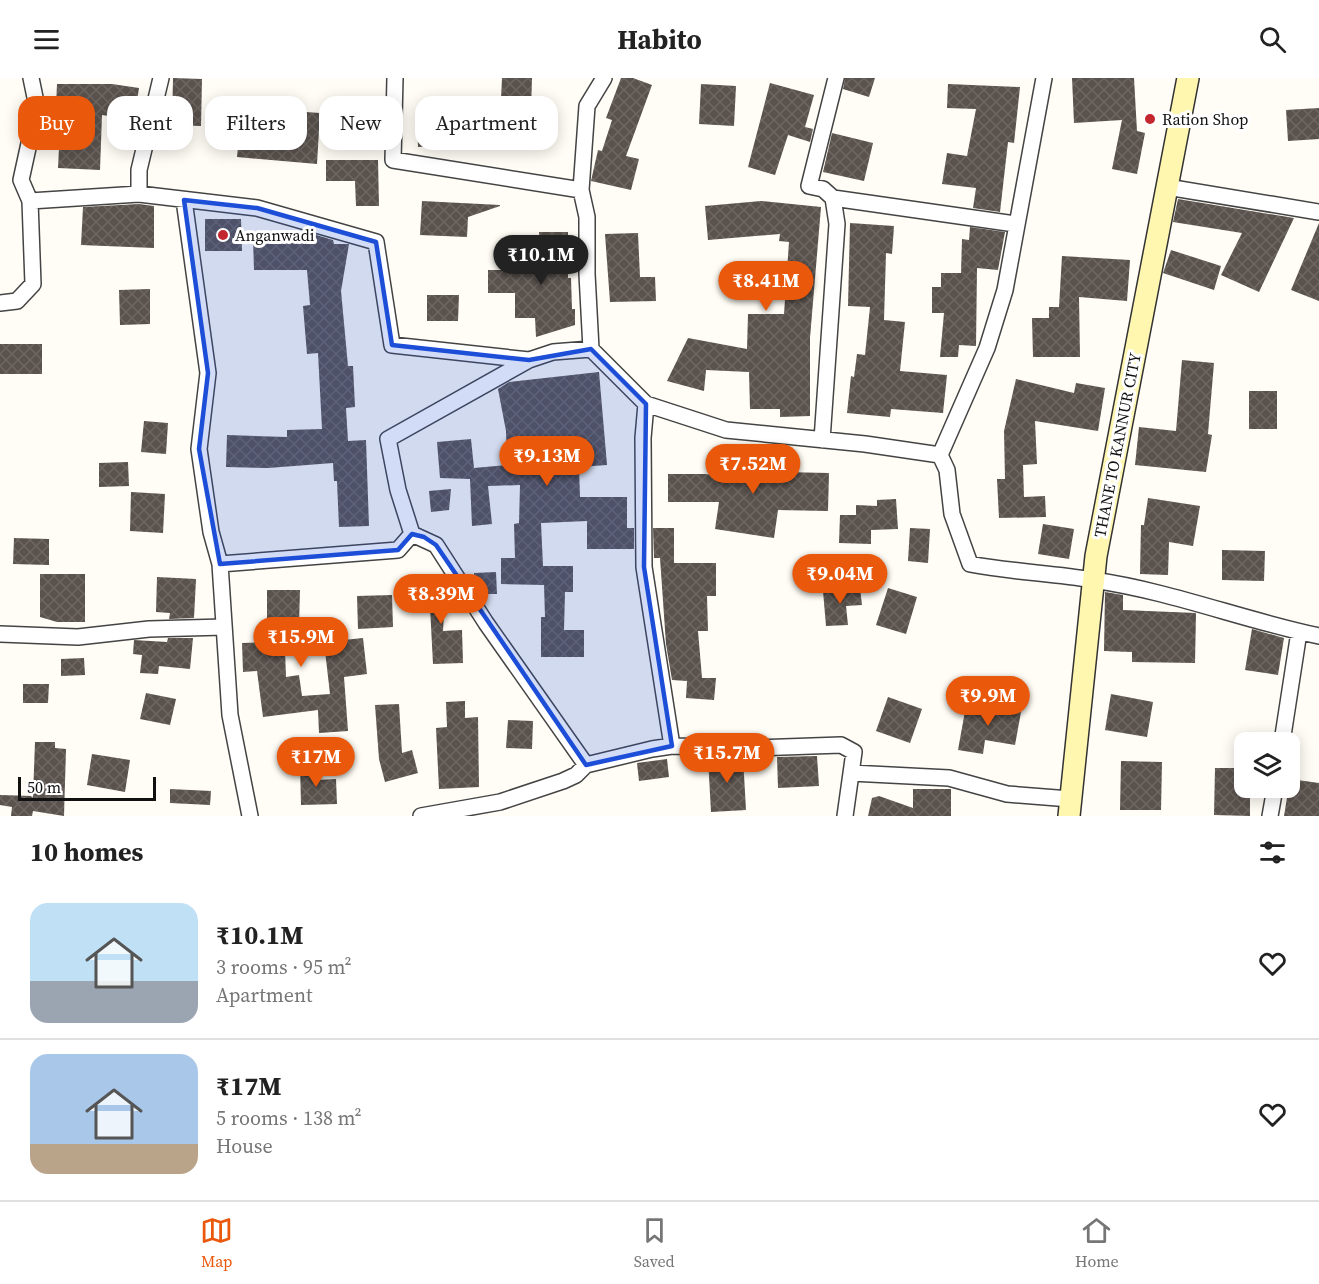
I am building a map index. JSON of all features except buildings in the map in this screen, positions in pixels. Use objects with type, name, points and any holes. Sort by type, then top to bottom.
[{"type":"street","points":[[0,303],[17,302],[33,284],[30,201],[21,180],[38,107],[31,78]]},
{"type":"street","points":[[139,194],[139,170],[161,78]]},
{"type":"street","points":[[395,78],[393,160],[581,190]]},
{"type":"street","points":[[604,78],[587,106],[581,190],[587,217],[591,349],[646,404],[726,430],[940,455]]},
{"type":"street","points":[[836,78],[808,186],[823,189],[833,198],[1015,224]]},
{"type":"street","points":[[1044,78],[1015,224],[1005,290],[987,348],[940,455],[947,470],[952,514],[970,564],[1011,572],[1094,580],[1222,609],[1319,636]]},
{"type":"street","name":"THANE TO KANNUR CITY","points":[[1069,807],[1094,580],[1188,78]]},
{"type":"street","points":[[1167,187],[1319,212]]},
{"type":"street","points":[[30,201],[139,194],[256,207],[376,242],[392,345],[529,360]]},
{"type":"street","points":[[822,440],[837,224],[833,198]]},
{"type":"street","points":[[184,200],[208,373],[199,449],[211,532],[220,564],[230,715],[250,816]]},
{"type":"street","points":[[586,765],[469,598],[436,545],[412,534],[398,490],[388,439],[529,360],[553,352],[591,349]]},
{"type":"street","points":[[646,404],[643,438],[644,567],[672,746]]},
{"type":"street","points":[[220,564],[398,549],[412,534]]},
{"type":"street","points":[[0,634],[78,637],[149,629],[224,627]]},
{"type":"street","points":[[1284,732],[1299,632]]},
{"type":"street","points":[[421,816],[500,802],[563,781],[576,775],[586,765],[672,746],[757,748],[841,745],[854,752],[845,816]]},
{"type":"street","points":[[851,773],[949,777],[1007,794],[1069,807]]},
{"type":"street","points":[[1270,816],[1273,798]]},
{"type":"highlighted area","points":[[184,200],[257,208],[376,242],[392,345],[529,360],[591,349],[646,404],[644,567],[672,746],[586,765],[436,545],[424,537],[412,534],[398,550],[220,564],[199,449],[208,373]]},
{"type":"place","name":"Ration Shop","points":[[1150,119]]},
{"type":"place","name":"Anganwadi","points":[[223,235]]}]
